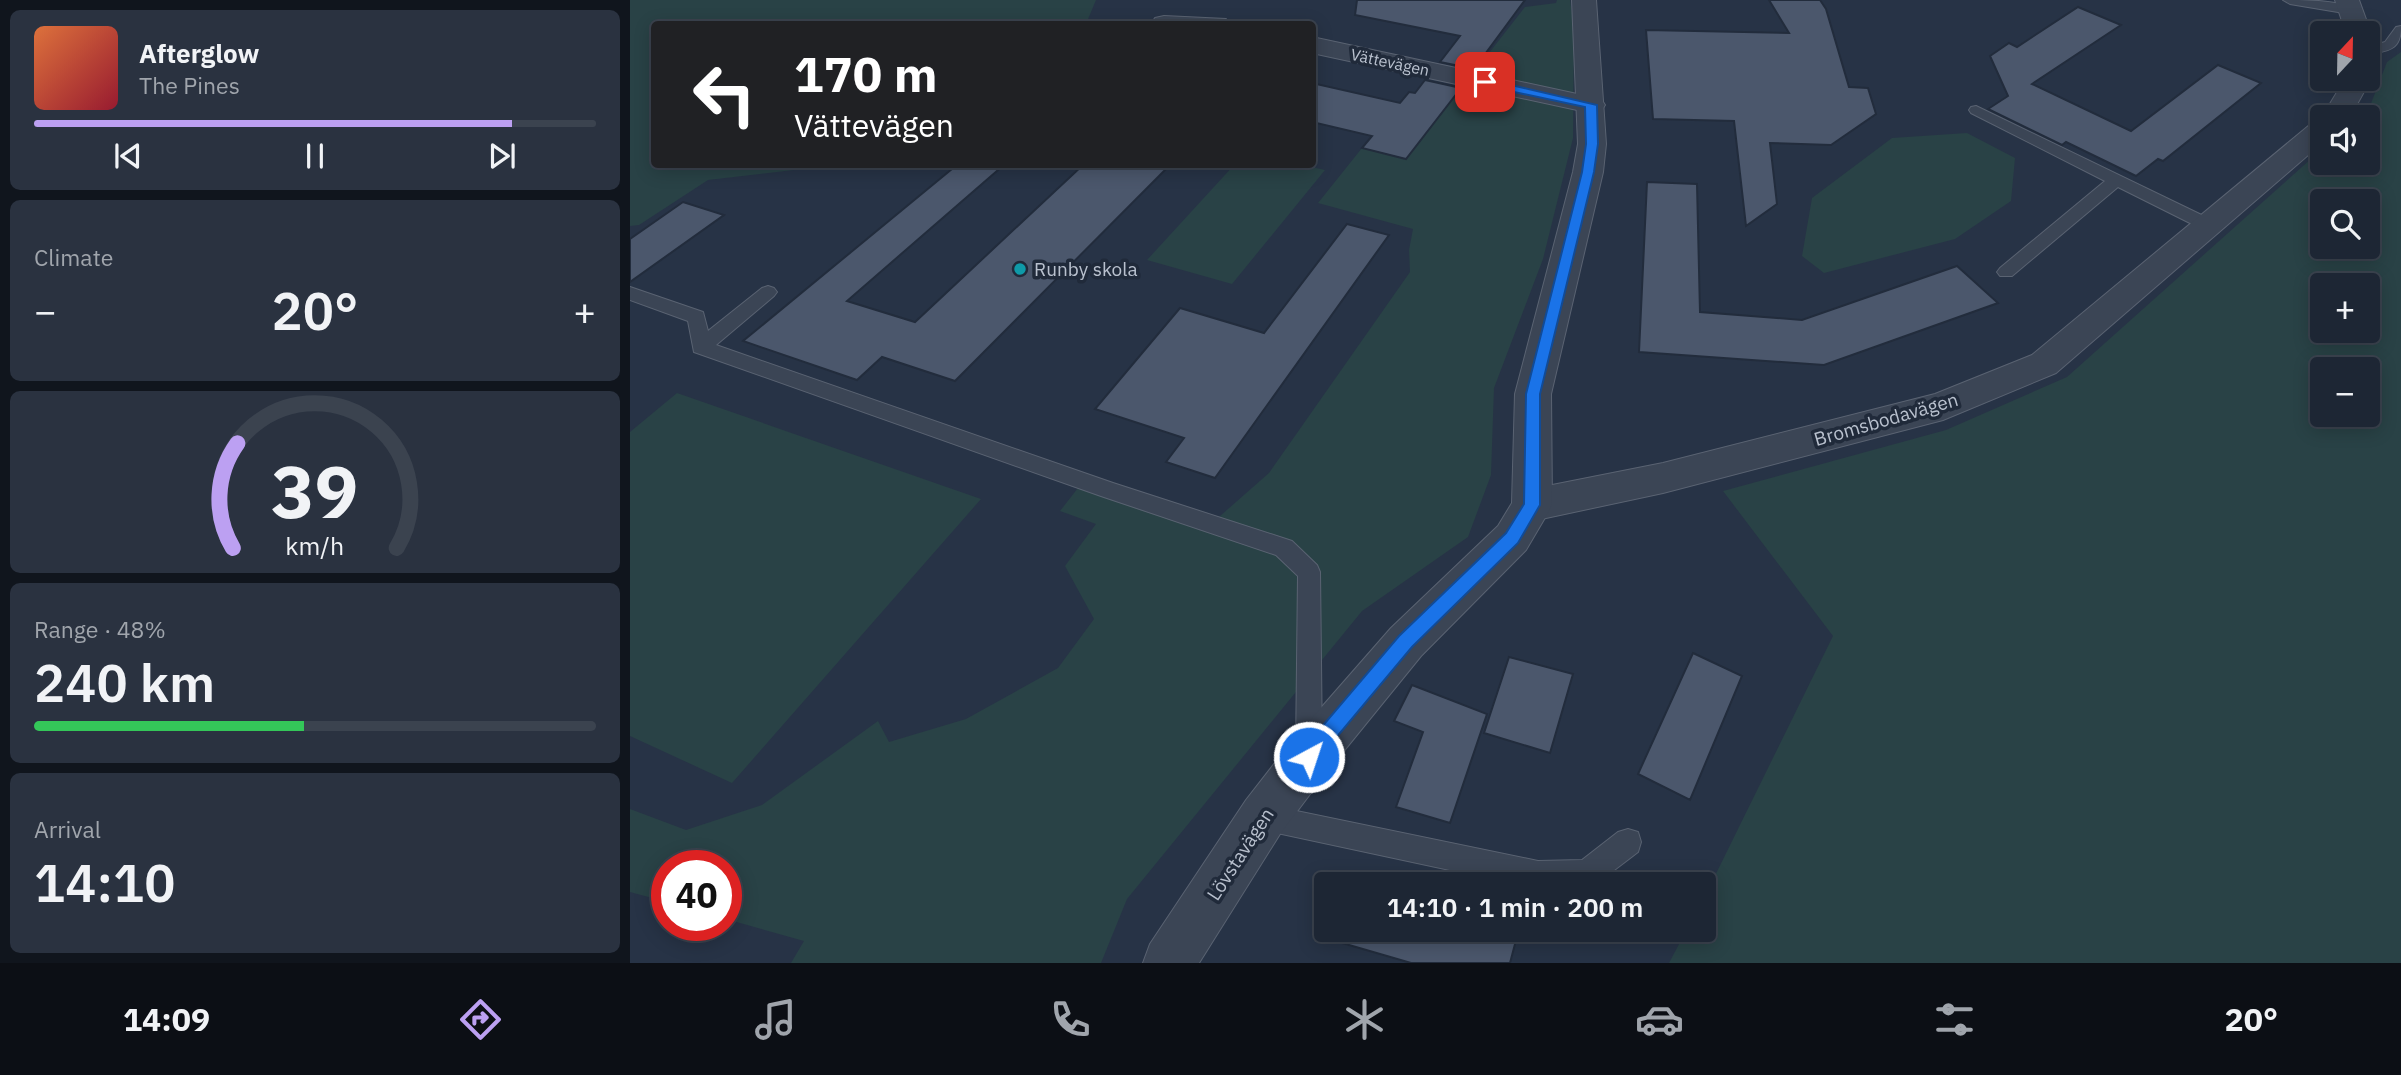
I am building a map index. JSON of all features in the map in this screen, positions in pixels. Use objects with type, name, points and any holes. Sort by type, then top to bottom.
[{"type":"street","points":[[1532,505],[1533,394],[1588,172],[1592,144],[1584,0]]},
{"type":"street","name":"Vättevägen","points":[[1316,46],[1591,105]]},
{"type":"street","name":"Bromsbodavägen","points":[[1532,505],[1663,478],[1943,406],[2043,364],[2310,139]]},
{"type":"street","name":"Lövstavägen","points":[[1169,963],[1263,817],[1309,757],[1406,642],[1512,538],[1532,505]]},
{"type":"lane","points":[[2290,0],[2352,15]]},
{"type":"lane","points":[[2380,48],[2390,45],[2401,30]]},
{"type":"lane","points":[[1976,110],[2208,225]]},
{"type":"lane","points":[[2006,272],[2116,180]]},
{"type":"lane","points":[[701,347],[768,292]]},
{"type":"lane","points":[[630,293],[697,317],[701,347]]},
{"type":"lane","points":[[701,347],[1083,482],[1284,548],[1309,572],[1309,757]]},
{"type":"lane","points":[[1263,817],[1538,875],[1586,874],[1628,842]]},
{"type":"green space","points":[[630,0],[1096,0],[1087,21],[651,21],[651,168],[810,168],[708,180],[639,225],[630,226]]},
{"type":"green space","points":[[1557,0],[1570,0],[1574,26],[1573,138],[1543,259],[1494,388],[1491,475],[1468,537],[1362,611],[1127,899],[1101,963],[791,963],[804,941],[742,924],[742,850],[651,850],[651,898],[630,892],[630,809],[686,830],[762,805],[878,721],[889,742],[966,719],[1058,668],[1094,619],[1065,566],[1096,524],[1060,511],[1078,488],[1203,531],[1269,473],[1410,272],[1409,250],[1413,229],[1318,203],[1362,148],[1407,158],[1525,7],[1556,3]]},
{"type":"green space","points":[[2401,52],[2401,963],[1669,963],[1680,942],[1716,942],[1716,874],[1833,636],[1723,491],[1946,430],[2067,377],[2310,160],[2310,175],[2380,175],[2380,105],[2370,105],[2376,91],[2380,91],[2380,80],[2387,62]]},
{"type":"green space","points":[[1967,133],[2015,158],[2011,201],[1955,239],[1824,273],[1802,256],[1812,198],[1892,138]]},
{"type":"green space","points":[[1231,168],[1325,170],[1232,284],[1147,260]]},
{"type":"green space","points":[[677,393],[981,499],[732,783],[630,736],[630,432]]},
{"type":"building","points":[[1357,0],[1525,0],[1474,69],[1440,62],[1460,36],[1355,15]]},
{"type":"building","points":[[1769,0],[1820,0],[1826,9],[1849,87],[1868,88],[1876,114],[1831,145],[1770,143],[1777,204],[1746,226],[1734,121],[1653,119],[1646,30],[1789,33]]},
{"type":"building","points":[[2078,7],[2121,25],[2032,84],[2131,131],[2218,65],[2261,83],[2163,161],[2158,159],[2136,176],[2066,142],[2062,145],[1988,109],[2008,96],[1990,56],[2009,43],[2017,47]]},
{"type":"building","points":[[1425,80],[1461,88],[1406,159],[1362,148],[1372,136],[1316,123],[1316,84],[1400,103],[1409,92],[1415,93]]},
{"type":"building","name":"Runby skola","points":[[953,168],[1000,168],[847,301],[915,322],[1080,168],[1167,168],[955,381],[882,357],[857,380],[743,341]]},
{"type":"building","points":[[1647,182],[1697,184],[1700,312],[1802,320],[1957,266],[1998,303],[1824,365],[1639,352]]},
{"type":"building","points":[[683,202],[724,215],[630,282],[630,239]]},
{"type":"building","points":[[1347,224],[1389,235],[1215,478],[1166,462],[1184,438],[1095,409],[1180,308],[1264,333]]},
{"type":"building","points":[[1693,653],[1742,676],[1690,800],[1638,774]]},
{"type":"building","points":[[1509,657],[1573,674],[1550,753],[1484,733]]},
{"type":"building","points":[[1412,685],[1487,714],[1450,823],[1396,807],[1423,732],[1394,721]]},
{"type":"building","points":[[1339,942],[1516,942],[1510,963],[1411,963]]},
{"type":"place","name":"Runby skola","points":[[1020,269]]},
{"type":"route","points":[[1309,757],[1406,642],[1512,538],[1532,505],[1533,394],[1588,172],[1592,144],[1591,105],[1485,82]]}]
